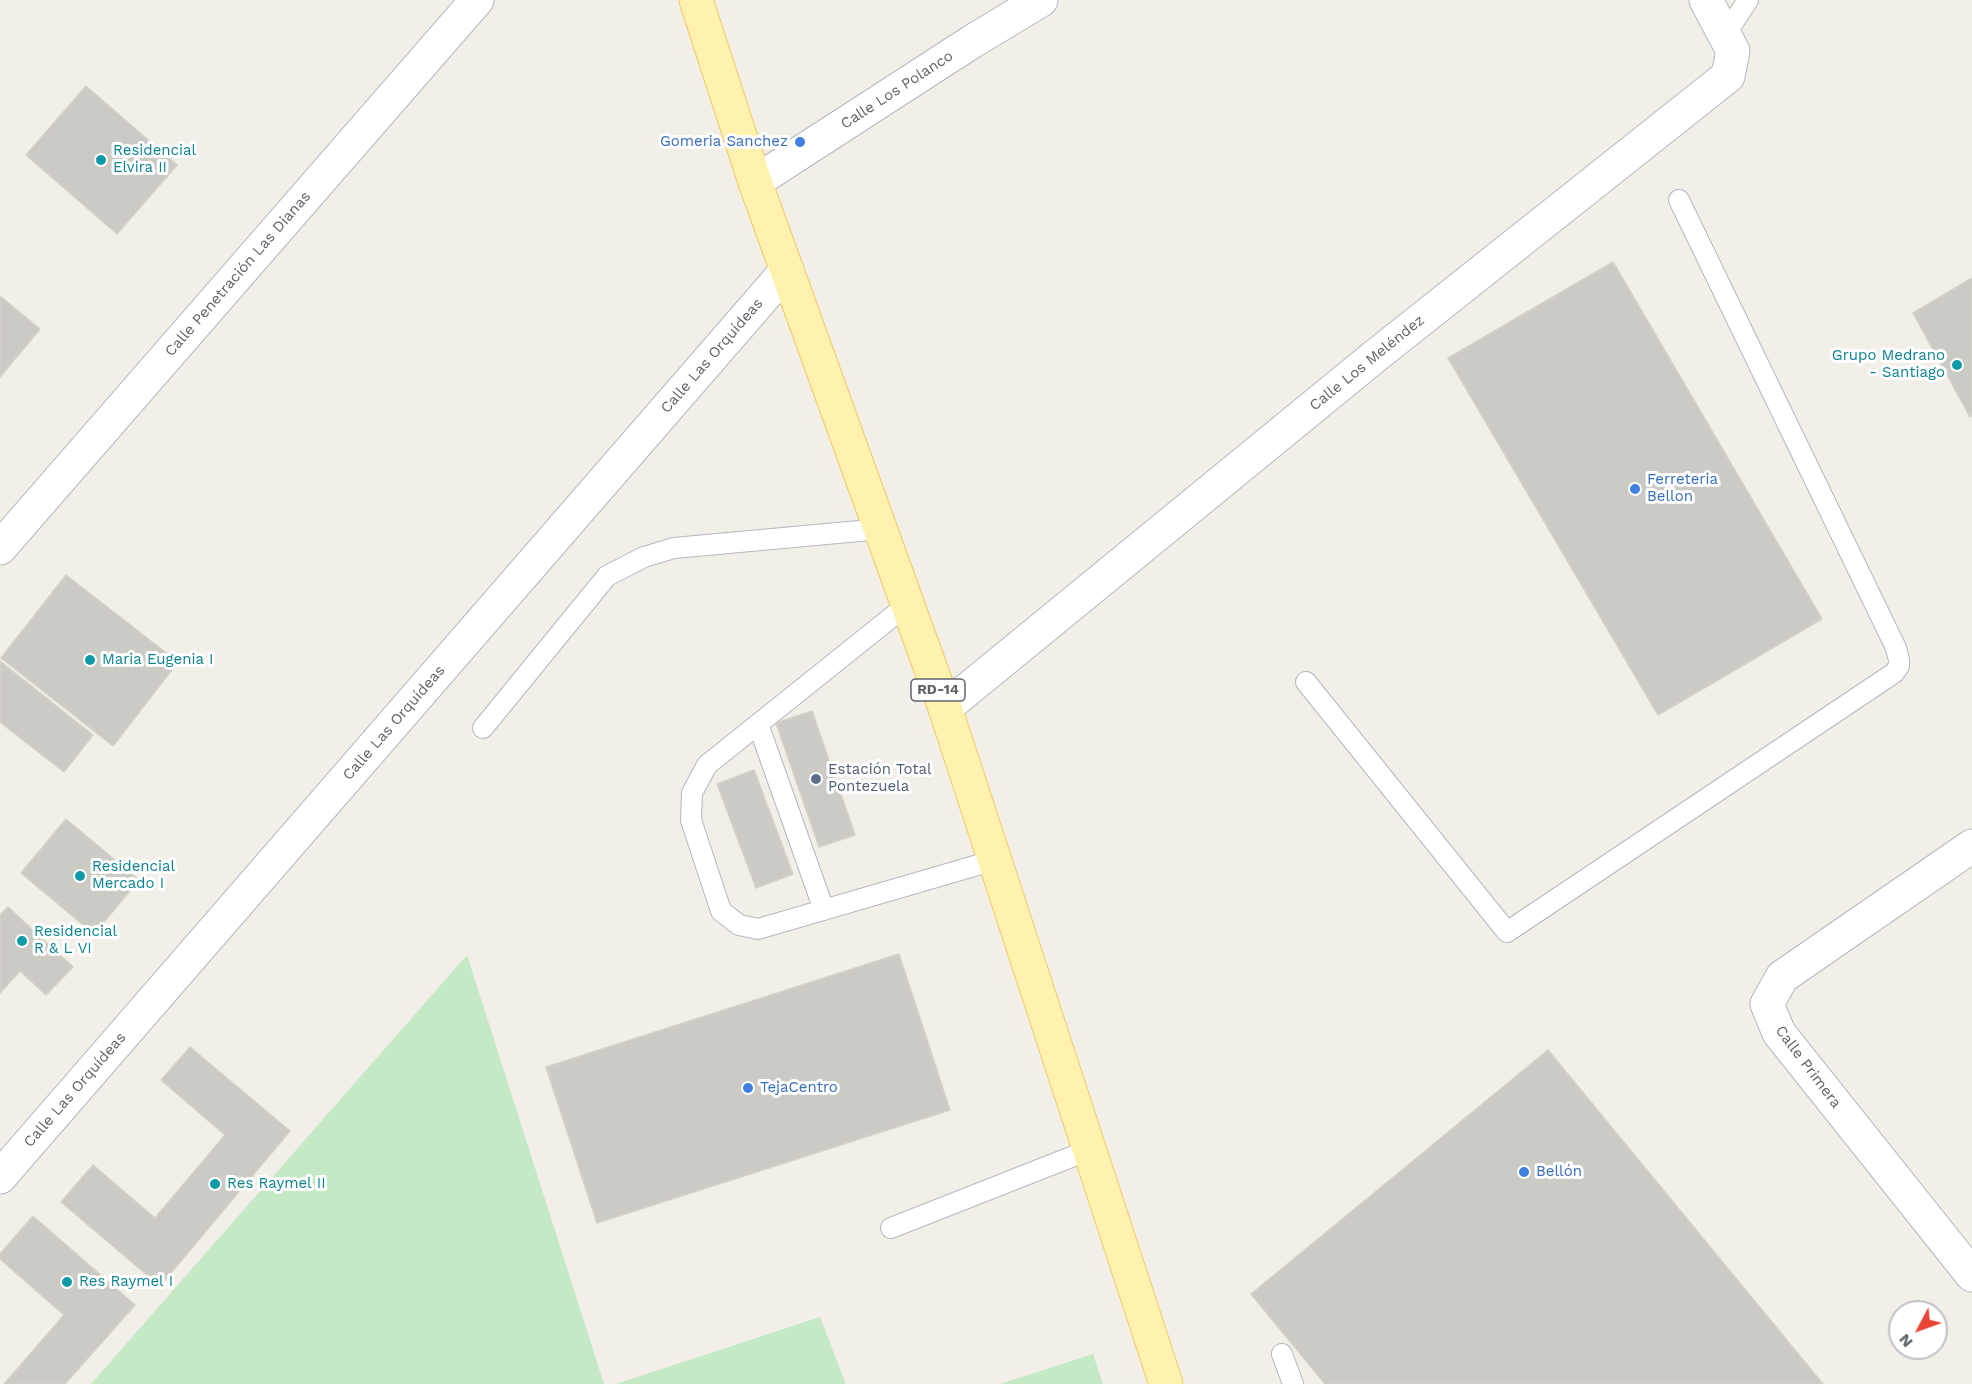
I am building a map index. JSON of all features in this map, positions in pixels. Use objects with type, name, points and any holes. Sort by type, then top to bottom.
[{"type":"main road","name":"RD-14","points":[[696,0],[755,182],[945,708],[1166,1384]]},
{"type":"street","name":"Calle Penetración Las Dianas","points":[[0,548],[477,0]]},
{"type":"street","name":"Calle Los Polanco","points":[[755,182],[973,41],[1041,0]]},
{"type":"street","name":"Calle Los Meléndez","points":[[945,708],[1374,357],[1728,76],[1733,51],[1706,0]]},
{"type":"street","name":"Calle Las Orquídeas","points":[[0,1177],[787,270]]},
{"type":"street","name":"Calle Primera","points":[[1972,846],[1782,977],[1767,1004],[1779,1033],[1972,1275]]},
{"type":"lane","points":[[1725,35],[1748,0]]},
{"type":"lane","points":[[1306,682],[1507,932],[1894,673],[1899,666],[1896,648],[1679,200]]},
{"type":"lane","points":[[483,728],[607,576],[644,557],[674,548],[880,529]]},
{"type":"lane","points":[[908,604],[707,765],[692,793],[691,820],[721,911],[740,925],[758,929],[994,860]]},
{"type":"lane","points":[[758,724],[824,910]]},
{"type":"lane","points":[[891,1228],[1089,1150]]},
{"type":"lane","points":[[1282,1354],[1293,1384]]},
{"type":"green space","points":[[467,955],[604,1384],[91,1384]]},
{"type":"green space","points":[[820,1317],[846,1384],[616,1384]]},
{"type":"green space","points":[[1093,1354],[1103,1384],[1000,1384]]},
{"type":"building","name":"Residencial Elvira II","points":[[86,86],[177,165],[117,234],[26,155]]},
{"type":"building","name":"Ferreteria Bellon","points":[[1613,262],[1822,619],[1658,715],[1448,358]]},
{"type":"building","name":"Grupo Medrano - Santiago","points":[[1972,278],[1972,416],[1970,417],[1913,313]]},
{"type":"building","points":[[0,296],[40,329],[0,377]]},
{"type":"building","name":"Maria Eugenia I","points":[[66,575],[178,662],[113,746],[1,658]]},
{"type":"building","points":[[0,661],[93,735],[64,772],[0,722]]},
{"type":"building","name":"Estación Total Pontezuela","points":[[812,711],[855,835],[819,847],[776,723]]},
{"type":"building","points":[[754,770],[793,874],[756,888],[717,784]]},
{"type":"building","name":"Residencial Mercado I","points":[[66,819],[139,880],[94,934],[21,873]]},
{"type":"building","name":"Residencial R & L VI","points":[[8,907],[73,967],[46,995],[20,971],[0,993],[0,915]]},
{"type":"building","name":"TejaCentro","points":[[899,954],[950,1110],[597,1223],[546,1067]]},
{"type":"building","name":"Res Raymel II","points":[[190,1047],[290,1131],[160,1286],[61,1202],[93,1165],[155,1218],[225,1135],[161,1080]]},
{"type":"building","name":"Bellón","points":[[1548,1050],[1823,1384],[1325,1384],[1251,1294]]},
{"type":"building","name":"Res Raymel I","points":[[33,1216],[135,1305],[65,1384],[4,1384],[64,1315],[0,1259],[0,1254]]},
{"type":"place","name":"Gomeria Sanchez","points":[[800,142]]},
{"type":"place","name":"Residencial Elvira II","points":[[101,160]]},
{"type":"place","name":"Grupo Medrano - Santiago","points":[[1957,365]]},
{"type":"place","name":"Ferreteria Bellon","points":[[1635,489]]},
{"type":"place","name":"Maria Eugenia I","points":[[90,660]]},
{"type":"place","name":"Estación Total Pontezuela","points":[[816,779]]},
{"type":"place","name":"Residencial Mercado I","points":[[80,876]]},
{"type":"place","name":"Residencial R & L VI","points":[[22,941]]},
{"type":"place","name":"TejaCentro","points":[[748,1088]]},
{"type":"place","name":"Bellón","points":[[1524,1172]]},
{"type":"place","name":"Res Raymel II","points":[[215,1184]]},
{"type":"place","name":"Res Raymel I","points":[[67,1282]]}]
